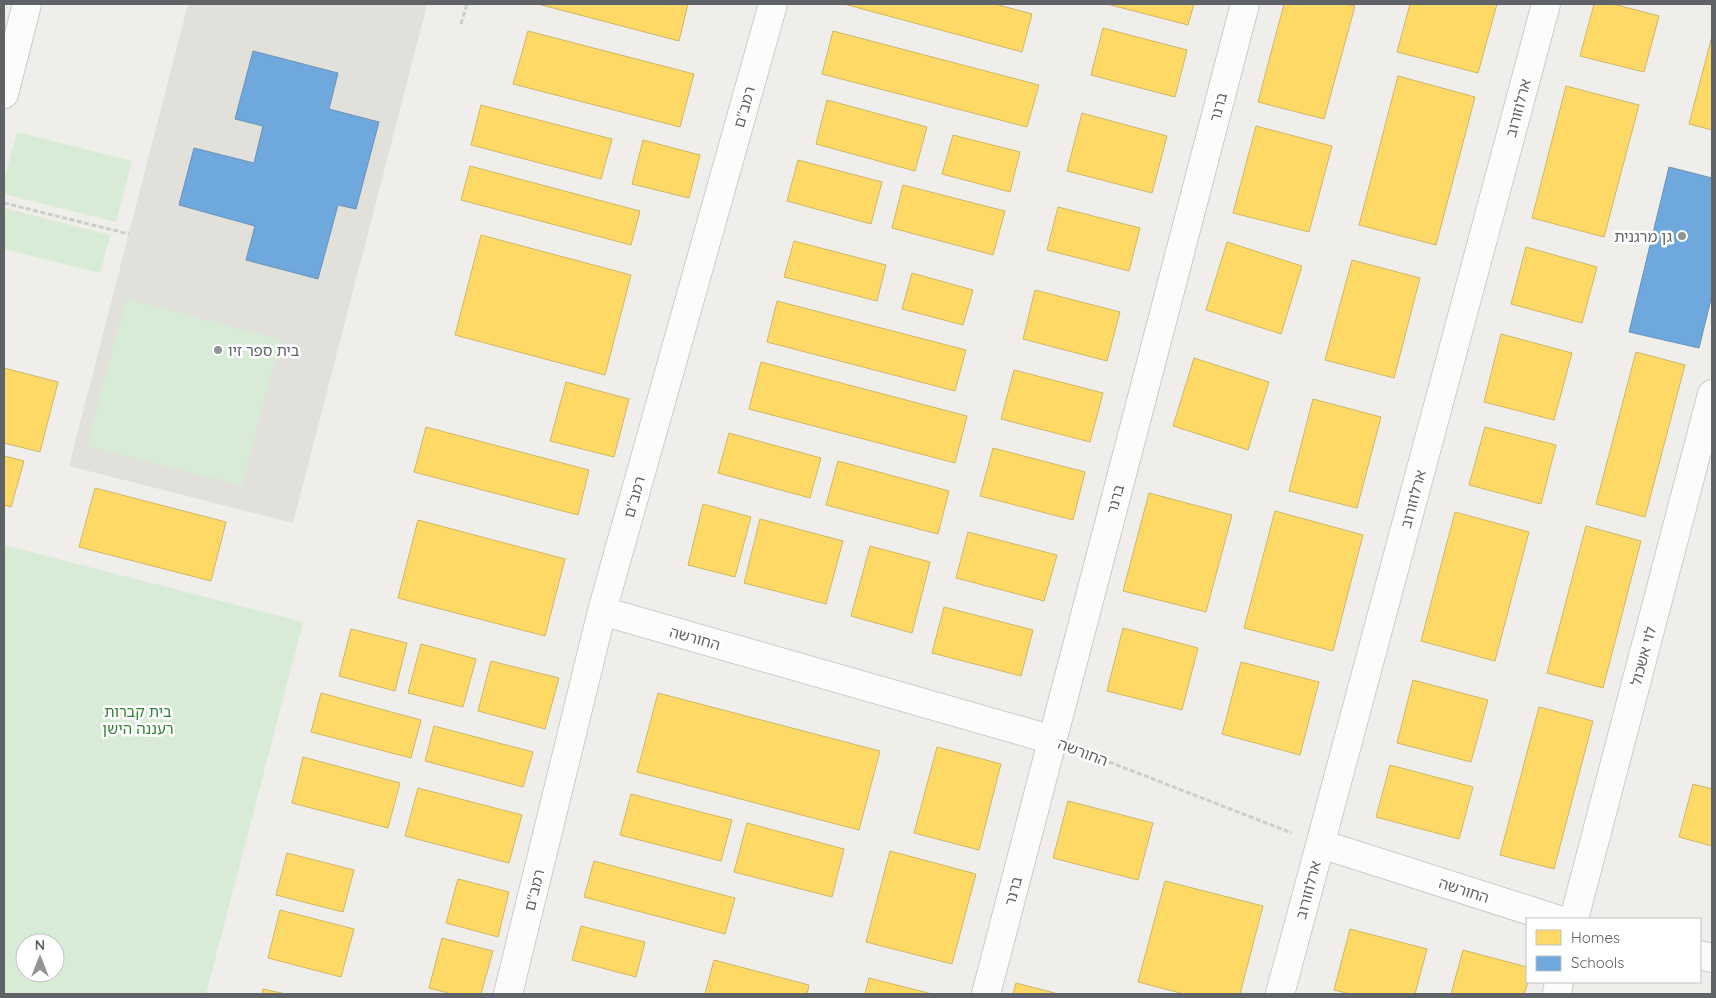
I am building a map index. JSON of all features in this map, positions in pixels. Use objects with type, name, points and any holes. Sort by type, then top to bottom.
[{"type":"street","points":[[4,94],[8,56],[27,4]]},
{"type":"street","name":"רמב\"ם","points":[[508,994],[602,611],[773,4]]},
{"type":"street","name":"ברנר","points":[[986,994],[1245,4]]},
{"type":"street","name":"ארלוזורוב","points":[[1280,994],[1546,4]]},
{"type":"street","name":"לוי אשכול","points":[[1574,918],[1712,394]]},
{"type":"street","name":"החורשה","points":[[602,611],[1053,740]]},
{"type":"street","name":"החורשה","points":[[1320,844],[1553,918]]},
{"type":"path","points":[[461,24],[467,4]]},
{"type":"path","points":[[4,203],[129,234]]},
{"type":"path","name":"החורשה","points":[[1053,740],[1320,844]]},
{"type":"shaded area","name":"בית ספר זיו","points":[[188,4],[427,5],[293,523],[69,466]]},
{"type":"green space","points":[[17,132],[132,161],[116,222],[4,194],[4,181]]},
{"type":"green space","points":[[4,208],[110,235],[100,273],[4,249]]},
{"type":"green space","points":[[126,299],[280,339],[242,486],[87,446]]},
{"type":"green space","name":"בית קברות רעננה הישן","points":[[4,545],[303,622],[206,994],[4,994]]},
{"type":"building: Homes","points":[[538,4],[688,4],[679,41]]},
{"type":"building: Homes","points":[[844,4],[995,4],[1032,14],[1022,52]]},
{"type":"building: Homes","points":[[1107,4],[1194,4],[1188,25]]},
{"type":"building: Homes","points":[[1284,4],[1345,4],[1355,6],[1324,119],[1258,102]]},
{"type":"building: Homes","points":[[1410,4],[1497,4],[1478,73],[1397,52]]},
{"type":"building: Homes","points":[[1594,4],[1613,4],[1659,16],[1644,72],[1580,56]]},
{"type":"building: Homes","points":[[1103,28],[1187,50],[1175,97],[1091,75]]},
{"type":"building: Homes","points":[[528,31],[694,74],[680,127],[513,84]]},
{"type":"building: Homes","points":[[833,31],[1039,85],[1027,127],[822,74]]},
{"type":"building: Homes","points":[[1712,36],[1712,130],[1689,124]]},
{"type":"building: Homes","points":[[1398,76],[1475,97],[1436,245],[1359,225]]},
{"type":"building: Homes","points":[[1566,86],[1639,105],[1604,237],[1532,218]]},
{"type":"building: Homes","points":[[827,100],[927,127],[915,171],[816,144]]},
{"type":"building: Homes","points":[[481,105],[612,139],[601,179],[471,145]]},
{"type":"building: Homes","points":[[1082,113],[1167,136],[1152,193],[1067,171]]},
{"type":"building: Homes","points":[[1256,126],[1332,146],[1309,232],[1233,213]]},
{"type":"building: Homes","points":[[953,135],[1020,152],[1010,192],[942,174]]},
{"type":"building: Homes","points":[[643,140],[700,155],[689,198],[632,184]]},
{"type":"building: Homes","points":[[798,160],[882,182],[871,224],[787,201]]},
{"type":"building: Homes","points":[[470,166],[640,211],[631,245],[461,200]]},
{"type":"building: Homes","points":[[903,185],[1005,211],[993,255],[892,228]]},
{"type":"building: Homes","points":[[1058,207],[1140,228],[1129,271],[1047,250]]},
{"type":"building: Homes","points":[[481,235],[631,275],[605,375],[455,335]]},
{"type":"building: Homes","points":[[794,241],[886,265],[877,301],[784,277]]},
{"type":"building: Homes","points":[[1227,242],[1302,266],[1281,334],[1206,310]]},
{"type":"building: Homes","points":[[1526,247],[1597,267],[1582,323],[1511,304]]},
{"type":"building: Homes","points":[[1352,260],[1420,278],[1394,378],[1325,360]]},
{"type":"building: Homes","points":[[912,273],[973,290],[963,325],[902,309]]},
{"type":"building: Homes","points":[[1035,290],[1120,312],[1107,361],[1023,339]]},
{"type":"building: Homes","points":[[777,301],[966,350],[955,391],[767,342]]},
{"type":"building: Homes","points":[[1501,334],[1572,353],[1554,420],[1484,402]]},
{"type":"building: Homes","points":[[1636,352],[1685,365],[1645,517],[1596,504]]},
{"type":"building: Homes","points":[[1194,358],[1269,382],[1248,450],[1173,426]]},
{"type":"building: Homes","points":[[761,362],[967,416],[955,463],[749,409]]},
{"type":"building: Homes","points":[[4,368],[58,382],[40,452],[4,443]]},
{"type":"building: Homes","points":[[1014,370],[1103,393],[1090,442],[1001,419]]},
{"type":"building: Homes","points":[[566,382],[629,399],[614,457],[550,441]]},
{"type":"building: Homes","points":[[1313,399],[1381,417],[1357,508],[1289,491]]},
{"type":"building: Homes","points":[[426,427],[589,470],[578,515],[414,472]]},
{"type":"building: Homes","points":[[1485,427],[1556,445],[1541,504],[1469,485]]},
{"type":"building: Homes","points":[[729,433],[821,458],[810,498],[718,473]]},
{"type":"building: Homes","points":[[993,448],[1085,472],[1073,520],[980,496]]},
{"type":"building: Homes","points":[[4,456],[24,461],[11,507],[4,505]]},
{"type":"building: Homes","points":[[838,461],[949,491],[938,534],[826,505]]},
{"type":"building: Homes","points":[[95,488],[226,522],[211,581],[79,547]]},
{"type":"building: Homes","points":[[1149,493],[1232,515],[1206,612],[1123,591]]},
{"type":"building: Homes","points":[[703,504],[751,517],[735,577],[688,565]]},
{"type":"building: Homes","points":[[1275,511],[1363,535],[1333,651],[1244,628]]},
{"type":"building: Homes","points":[[1455,512],[1529,532],[1495,661],[1421,641]]},
{"type":"building: Homes","points":[[760,519],[843,541],[826,604],[744,583]]},
{"type":"building: Homes","points":[[418,520],[565,559],[545,636],[398,598]]},
{"type":"building: Homes","points":[[1586,526],[1641,541],[1603,688],[1547,673]]},
{"type":"building: Homes","points":[[968,532],[1057,555],[1044,601],[956,578]]},
{"type":"building: Homes","points":[[870,546],[930,562],[912,633],[851,616]]},
{"type":"building: Homes","points":[[944,607],[1033,630],[1021,676],[932,653]]},
{"type":"building: Homes","points":[[1123,628],[1198,648],[1182,710],[1107,691]]},
{"type":"building: Homes","points":[[351,629],[407,643],[395,691],[339,676]]},
{"type":"building: Homes","points":[[421,644],[476,659],[463,707],[408,693]]},
{"type":"building: Homes","points":[[491,661],[559,678],[545,729],[478,711]]},
{"type":"building: Homes","points":[[1241,662],[1319,682],[1300,755],[1222,734]]},
{"type":"building: Homes","points":[[1413,680],[1488,700],[1471,762],[1397,743]]},
{"type":"building: Homes","points":[[321,693],[421,720],[411,758],[311,732]]},
{"type":"building: Homes","points":[[658,693],[880,751],[859,830],[637,772]]},
{"type":"building: Homes","points":[[1539,707],[1593,721],[1554,869],[1500,855]]},
{"type":"building: Homes","points":[[434,726],[533,752],[523,787],[425,761]]},
{"type":"building: Homes","points":[[937,747],[1001,764],[979,850],[914,833]]},
{"type":"building: Homes","points":[[303,757],[400,783],[388,828],[292,803]]},
{"type":"building: Homes","points":[[1390,765],[1473,787],[1459,839],[1376,817]]},
{"type":"building: Homes","points":[[1693,784],[1712,789],[1712,846],[1679,837]]},
{"type":"building: Homes","points":[[418,788],[522,815],[509,863],[405,836]]},
{"type":"building: Homes","points":[[631,794],[732,820],[721,861],[620,835]]},
{"type":"building: Homes","points":[[1068,801],[1153,823],[1138,880],[1053,858]]},
{"type":"building: Homes","points":[[747,823],[844,849],[832,897],[734,872]]},
{"type":"building: Homes","points":[[890,851],[976,874],[952,964],[866,942]]},
{"type":"building: Homes","points":[[287,853],[354,870],[343,912],[276,895]]},
{"type":"building: Homes","points":[[594,861],[735,898],[725,934],[584,897]]},
{"type":"building: Homes","points":[[458,879],[509,892],[498,937],[446,923]]},
{"type":"building: Homes","points":[[1165,881],[1263,906],[1240,994],[1184,994],[1138,982]]},
{"type":"building: Homes","points":[[280,910],[354,929],[341,977],[268,958]]},
{"type":"building: Homes","points":[[581,926],[645,942],[636,977],[572,960]]},
{"type":"building: Homes","points":[[1350,929],[1427,949],[1415,994],[1350,994],[1334,990]]},
{"type":"building: Homes","points":[[442,938],[493,951],[481,994],[452,994],[429,988]]},
{"type":"building: Homes","points":[[1463,950],[1526,967],[1526,983],[1528,983],[1524,994],[1451,994]]},
{"type":"building: Homes","points":[[714,960],[809,985],[807,994],[705,994]]},
{"type":"building: Homes","points":[[869,978],[932,994],[865,994]]},
{"type":"building: Homes","points":[[1016,983],[1059,994],[1013,994]]},
{"type":"building: Homes","points":[[263,989],[286,994],[262,994]]},
{"type":"building: Schools","points":[[253,51],[338,73],[329,109],[379,122],[356,209],[338,205],[318,279],[246,260],[255,226],[179,205],[194,148],[254,163],[263,126],[235,119]]},
{"type":"building: Schools","name":"גן מרגנית","points":[[1669,167],[1712,178],[1712,295],[1699,348],[1629,332]]},
{"type":"place","name":"גן מרגנית","points":[[1682,236]]},
{"type":"place","name":"בית ספר זיו","points":[[218,350]]}]
